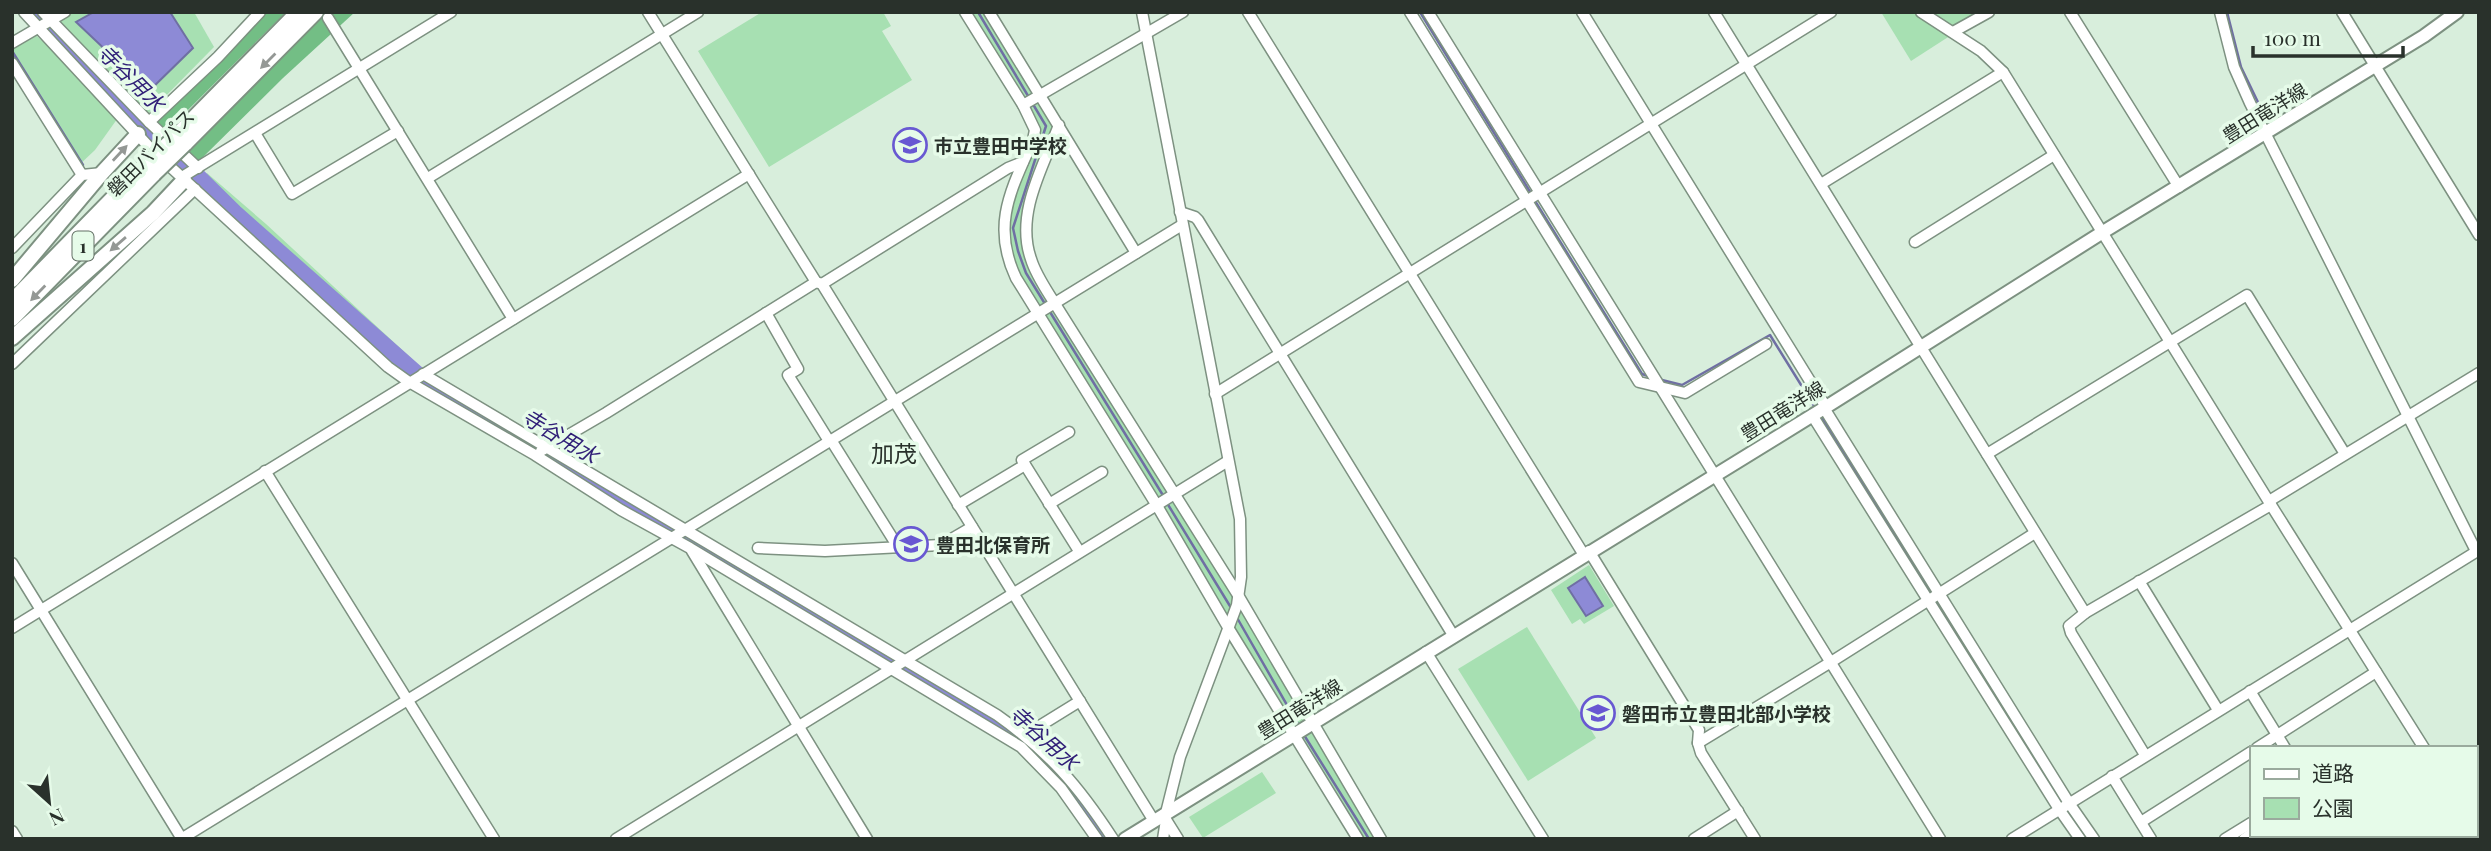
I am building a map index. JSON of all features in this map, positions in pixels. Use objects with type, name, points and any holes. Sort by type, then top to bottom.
[{"type":"highway","name":"磐田バイパス","points":[[180,140],[298,12]]},
{"type":"highway","name":"磐田バイパス","points":[[12,301],[180,140],[322,15]]},
{"type":"highway","points":[[12,280],[138,134]]},
{"type":"highway","name":"磐田バイパス","points":[[12,319],[150,169]]},
{"type":"highway","points":[[12,338],[153,213],[190,176]]},
{"type":"main road","name":"豊田竜洋線","points":[[1125,839],[2424,36],[2457,12]]},
{"type":"street","points":[[24,12],[44,22],[149,122],[190,176]]},
{"type":"street","points":[[12,43],[65,12]]},
{"type":"street","points":[[149,122],[218,57],[260,12]]},
{"type":"street","points":[[12,364],[190,176],[452,12]]},
{"type":"street","points":[[648,12],[1080,701],[1178,839]]},
{"type":"street","points":[[428,178],[698,12]]},
{"type":"street","points":[[965,12],[1023,105],[1035,130],[1008,202],[1004,240],[1007,258],[1037,313],[1358,839]]},
{"type":"street","points":[[989,12],[1136,253]]},
{"type":"street","points":[[1142,12],[1240,519],[1242,550],[1238,595],[1229,629],[1180,757],[1162,817],[1163,839]]},
{"type":"street","points":[[1023,105],[1183,12]]},
{"type":"street","points":[[1248,12],[1408,273],[1699,730],[1698,743],[1701,753],[1755,839]]},
{"type":"street","points":[[1410,12],[1639,382],[1685,393],[1766,344]]},
{"type":"street","points":[[1428,12],[1940,839]]},
{"type":"street","points":[[1582,12],[1820,410],[1929,600],[2080,839]]},
{"type":"street","points":[[1714,12],[2085,613]]},
{"type":"street","points":[[1214,394],[1831,12]]},
{"type":"street","points":[[1921,12],[1981,51],[2003,72],[2423,746]]},
{"type":"street","points":[[1953,32],[1989,12]]},
{"type":"street","points":[[2070,12],[2179,187]]},
{"type":"street","points":[[2012,839],[2477,551],[2265,134],[2234,67],[2220,12]]},
{"type":"street","points":[[2342,12],[2479,235]]},
{"type":"street","points":[[322,15],[360,69],[513,319]]},
{"type":"street","points":[[44,22],[138,134],[190,176],[388,367],[417,377],[540,451],[685,530],[898,664],[1021,747],[1061,788],[1097,839]]},
{"type":"street","points":[[12,62],[82,175]]},
{"type":"street","points":[[1821,184],[2003,72]]},
{"type":"street","points":[[1059,125],[1031,198],[1025,223],[1026,243],[1034,268],[1238,595],[1310,723],[1381,839]]},
{"type":"street","points":[[255,133],[292,194],[398,131]]},
{"type":"street","points":[[1915,242],[2054,155]]},
{"type":"street","points":[[540,451],[1025,158],[1045,161]]},
{"type":"street","points":[[12,248],[82,175],[102,173]]},
{"type":"street","points":[[12,628],[749,174]]},
{"type":"street","points":[[1180,212],[1198,220],[1453,635]]},
{"type":"street","points":[[12,564],[182,839],[1182,225]]},
{"type":"street","points":[[1987,454],[2247,295],[2345,454]]},
{"type":"street","points":[[766,313],[798,369],[788,374],[898,547]]},
{"type":"street","points":[[2146,755],[2069,626],[2085,613],[2270,503],[2479,373]]},
{"type":"street","points":[[417,377],[540,451],[621,510],[898,664],[997,715],[1025,735],[1069,777],[1113,839]]},
{"type":"street","points":[[1820,410],[2094,839]]},
{"type":"street","points":[[1069,432],[1022,460],[1079,551]]},
{"type":"street","points":[[616,839],[1228,461]]},
{"type":"street","points":[[958,505],[1025,465]]},
{"type":"street","points":[[265,471],[494,839]]},
{"type":"street","points":[[1049,504],[1102,472]]},
{"type":"street","points":[[758,548],[825,551],[941,545],[972,527]]},
{"type":"street","points":[[1698,743],[2035,533]]},
{"type":"street","points":[[690,548],[867,839]]},
{"type":"street","points":[[2139,581],[2218,710]]},
{"type":"street","points":[[1426,652],[1543,839]]},
{"type":"street","points":[[2261,746],[2376,672]]},
{"type":"street","points":[[2250,691],[2284,746]]},
{"type":"street","points":[[1025,735],[1080,701]]},
{"type":"street","points":[[2141,821],[2250,753]]},
{"type":"street","points":[[2112,776],[2151,839]]},
{"type":"street","points":[[1694,839],[1738,811]]},
{"type":"street","points":[[2225,839],[2250,824]]},
{"type":"street","points":[[12,831],[17,839]]},
{"type":"green space","points":[[65,12],[194,12],[214,47],[145,117],[55,19]]},
{"type":"green space","points":[[254,12],[286,12],[163,135],[149,122]]},
{"type":"green space","points":[[327,12],[355,12],[195,165],[185,156]]},
{"type":"green space","points":[[762,12],[883,12],[891,26],[882,31],[912,80],[769,167],[698,51]]},
{"type":"green space","points":[[965,12],[989,12],[1059,125],[1029,207],[1026,243],[1038,275],[1383,839],[1359,839],[1007,258],[1006,211],[1035,130]]},
{"type":"green space","points":[[1881,12],[1987,12],[1911,61]]},
{"type":"green space","points":[[32,32],[82,75],[120,115],[95,150],[77,167],[12,63],[12,43]]},
{"type":"green space","points":[[207,173],[426,372],[1014,727],[1061,768],[1112,839],[1096,839],[1047,772],[999,733],[409,382],[195,189]]},
{"type":"green space","points":[[1589,565],[1614,606],[1584,624],[1580,619],[1572,624],[1551,590]]},
{"type":"green space","points":[[1527,627],[1596,738],[1528,781],[1458,669]]},
{"type":"green space","points":[[1262,772],[1276,793],[1203,838],[1189,817]]},
{"type":"shaded area","points":[[94,12],[170,12],[193,48],[149,91],[76,22]]},
{"type":"shaded area","points":[[1585,577],[1603,606],[1586,616],[1568,588]]},
{"type":"waterway","name":"寺谷用水","points":[[36,12],[57,39],[234,213],[424,381],[999,724],[1030,748],[1058,776],[1105,839]]},
{"type":"waterway","points":[[978,12],[1046,126],[1013,228],[1026,273],[1164,497]]},
{"type":"waterway","points":[[1420,12],[1532,195]]},
{"type":"waterway","points":[[2227,12],[2241,67],[2268,123]]},
{"type":"waterway","points":[[12,51],[83,165]]},
{"type":"waterway","points":[[1535,201],[1642,374],[1648,376]]},
{"type":"waterway","points":[[1658,379],[1682,385],[1770,335],[1816,409]]},
{"type":"waterway","points":[[1820,415],[1931,594]]},
{"type":"waterway","points":[[1167,503],[1233,611]]},
{"type":"waterway","points":[[1934,599],[2001,707]]},
{"type":"waterway","points":[[1236,616],[1299,726]]},
{"type":"waterway","points":[[1304,735],[1369,839]]},
{"type":"waterway","points":[[2070,816],[2086,839]]},
{"type":"waterway","points":[[2236,839],[2242,835]]},
{"type":"place","name":"市立豊田中学校","points":[[910,145]]},
{"type":"place","name":"豊田北保育所","points":[[911,544]]},
{"type":"place","name":"磐田市立豊田北部小学校","points":[[1598,713]]},
{"type":"district","name":"加茂","points":[[894,452]]}]
